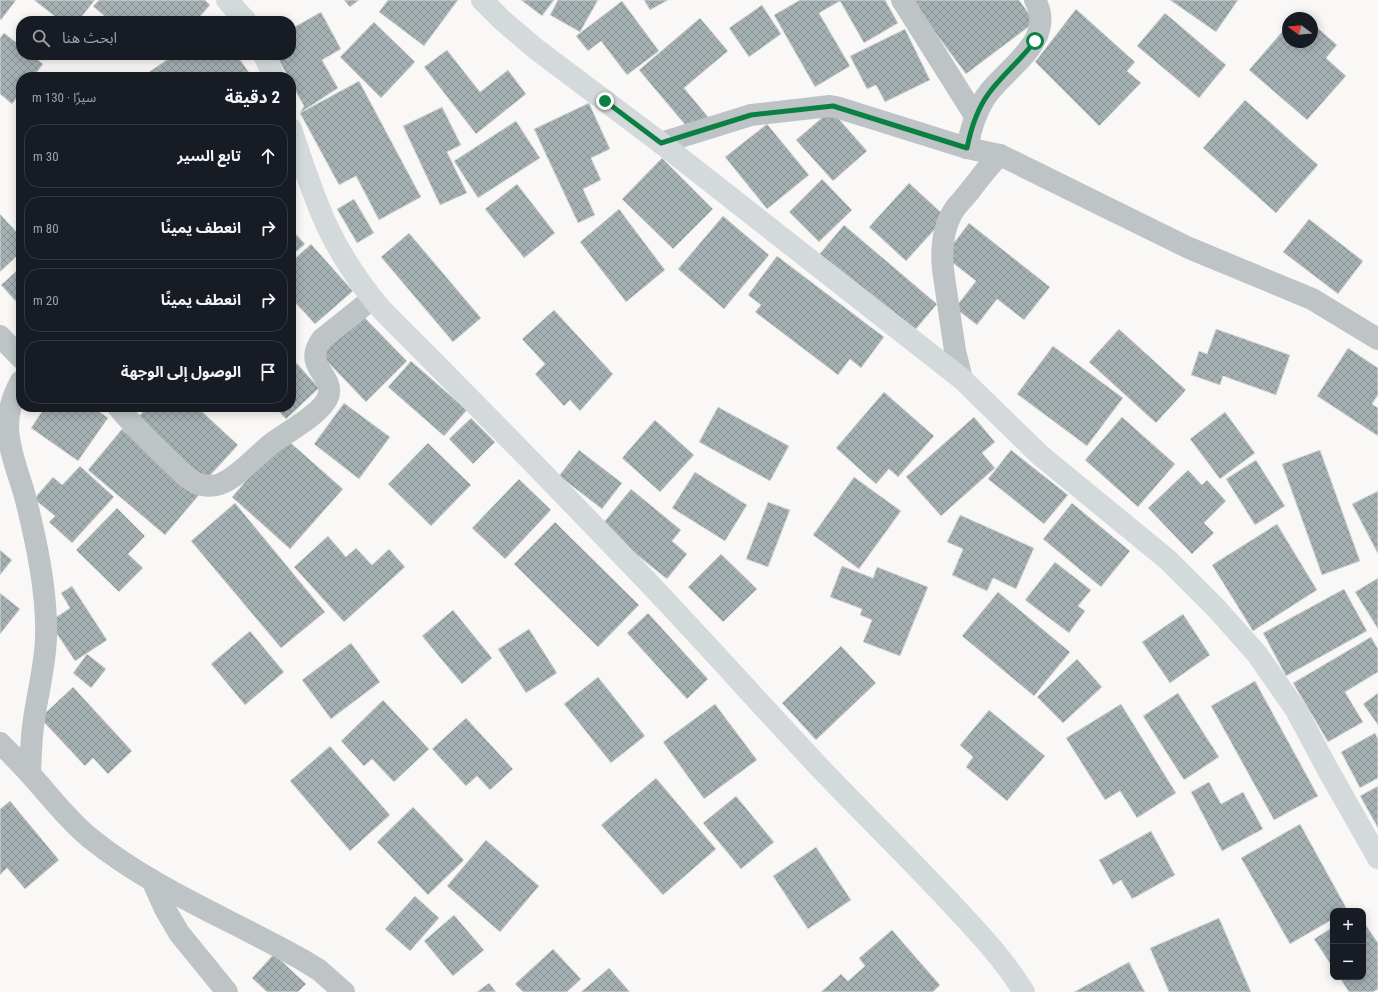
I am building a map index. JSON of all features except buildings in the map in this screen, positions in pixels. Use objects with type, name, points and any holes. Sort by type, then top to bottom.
[{"type":"street","points":[[227,0],[241,16]]},
{"type":"street","points":[[482,0],[502,20],[530,44],[661,143],[962,379],[1040,454],[1168,560],[1216,608],[1257,654],[1296,710],[1378,858]]},
{"type":"street","points":[[902,0],[975,116]]},
{"type":"street","points":[[967,148],[975,116],[990,91],[1028,51],[1035,41],[1040,30],[1040,18],[1038,6],[1035,0]]},
{"type":"street","points":[[266,60],[272,72]]},
{"type":"street","points":[[661,143],[751,115],[833,106],[967,148],[1000,155],[1189,248],[1312,299],[1378,339]]},
{"type":"street","points":[[296,144],[309,184],[326,224],[340,250],[372,299],[490,418],[636,570],[823,770],[913,863],[987,942],[1024,992]]},
{"type":"street","points":[[962,379],[955,351],[943,270],[942,259],[944,238],[947,226],[955,208],[1000,155]]},
{"type":"street","points":[[122,412],[136,428],[184,475],[196,483],[207,486],[219,485],[230,479],[269,445],[310,417],[326,403],[329,395],[329,385],[316,363],[314,354],[316,346],[322,339],[372,299]]},
{"type":"street","points":[[0,336],[16,353]]},
{"type":"street","points":[[16,388],[9,401],[6,411],[5,430],[22,486],[35,538],[46,607],[44,661],[34,720],[30,774]]},
{"type":"street","points":[[0,743],[30,774],[63,813],[90,837],[115,856],[152,880],[301,959],[319,970],[344,992]]},
{"type":"street","points":[[152,880],[165,909],[180,933],[227,992]]},
{"type":"route","points":[[605,101],[661,143],[751,115],[765,112],[833,106],[967,148],[975,116],[984,100],[990,91],[1028,51],[1035,41]]}]
